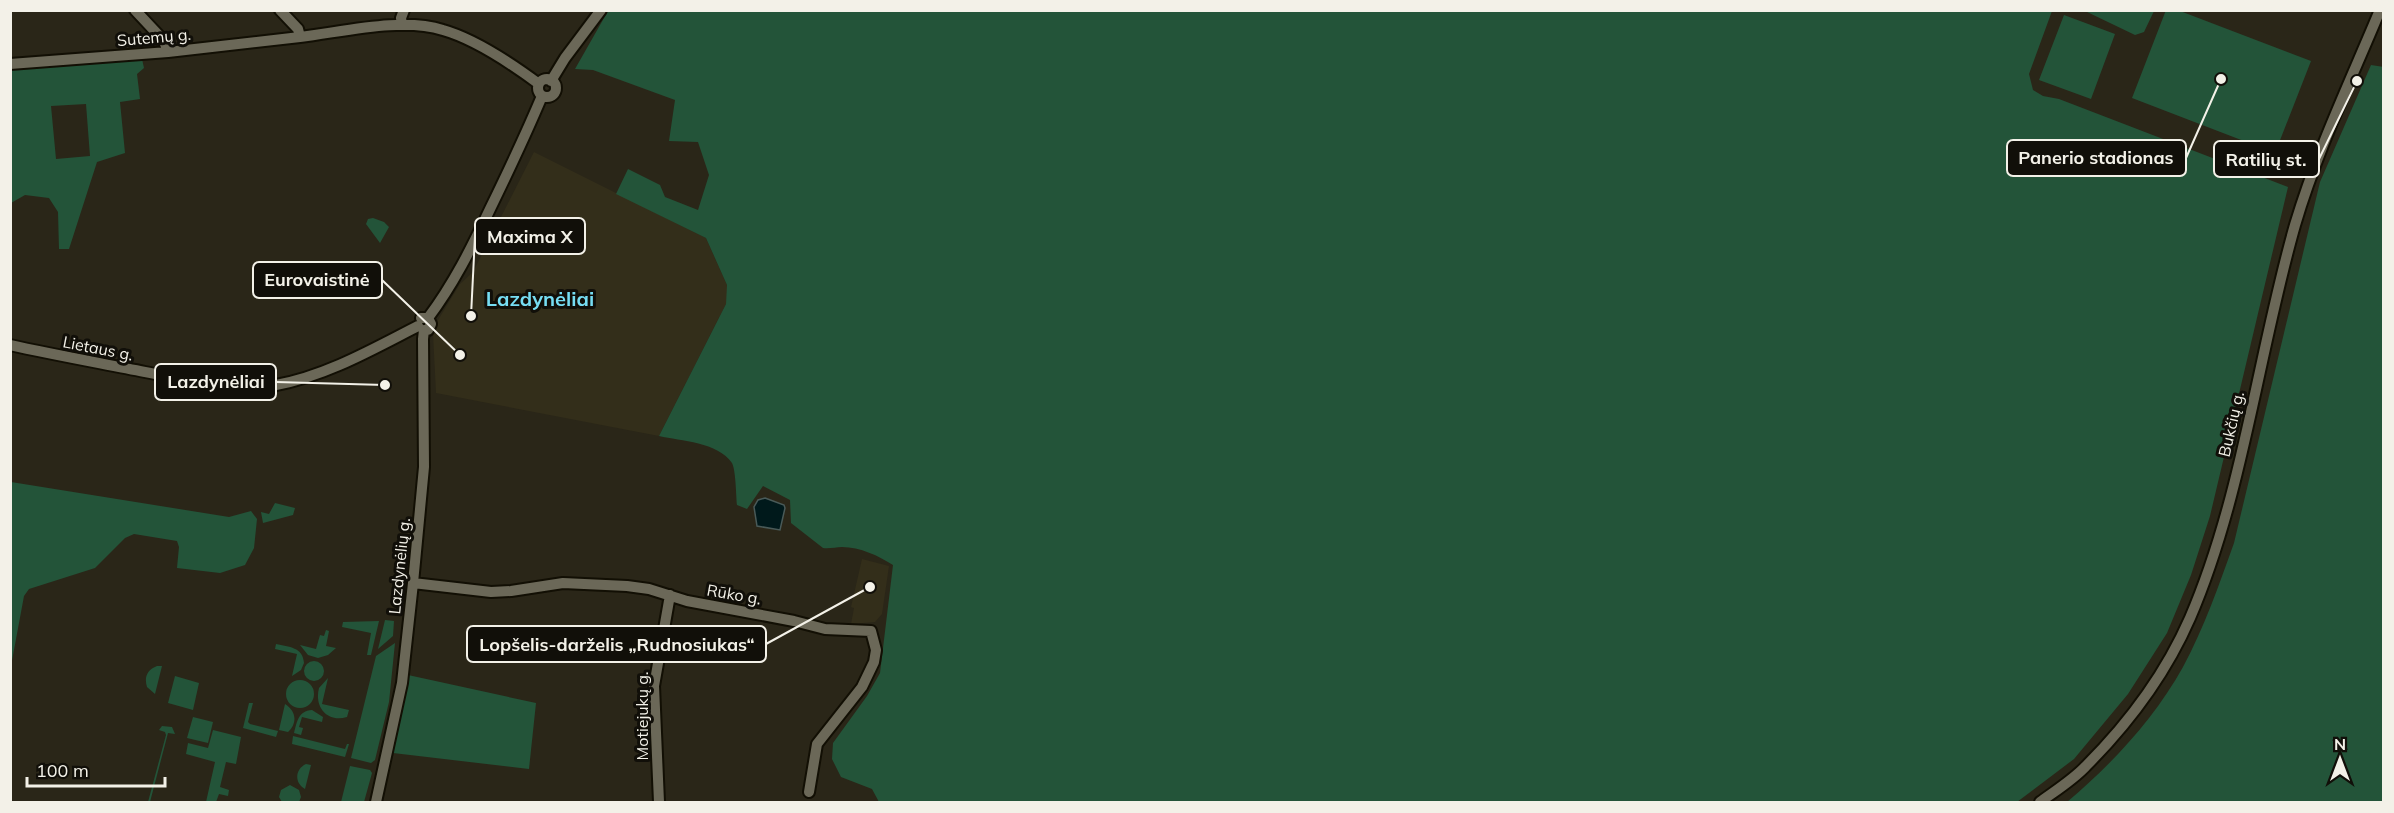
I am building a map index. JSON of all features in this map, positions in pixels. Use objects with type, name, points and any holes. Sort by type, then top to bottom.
[{"type":"street","points":[[135,10],[164,41],[168,52]]},
{"type":"street","points":[[280,10],[298,29],[300,37]]},
{"type":"street","points":[[402,25],[401,18],[404,10]]},
{"type":"street","points":[[551,81],[569,52],[601,10]]},
{"type":"street","name":"Bukčių g.","points":[[2040,802],[2084,768],[2115,735],[2161,673],[2189,619],[2207,572],[2230,494],[2262,355],[2309,179],[2380,10]]},
{"type":"street","name":"Sutemų g.","points":[[10,64],[168,52],[402,25],[441,29],[458,35],[539,84]]},
{"type":"street","points":[[547,80],[551,81],[556,87],[555,91],[550,97],[542,96],[539,93],[539,84],[547,80]]},
{"type":"street","name":"Lazdynėlių g.","points":[[376,802],[402,683],[413,584],[424,467],[421,328],[428,330],[431,324],[428,318],[440,303],[477,237],[542,96]]},
{"type":"street","name":"Lietaus g.","points":[[10,345],[203,383],[247,387],[280,384],[342,364],[421,328]]},
{"type":"street","name":"Rūko g.","points":[[413,584],[491,592],[585,582],[650,589],[687,601],[825,629],[871,631],[876,650],[873,662],[862,687],[817,744],[808,792]]},
{"type":"street","name":"Motiejukų g.","points":[[658,802],[654,686],[670,595]]},
{"type":"shaded area","points":[[534,152],[706,238],[727,285],[726,304],[659,436],[436,393],[433,334],[438,320],[460,284],[473,272]]},
{"type":"shaded area","points":[[862,559],[889,566],[882,614],[875,622],[851,624],[854,608],[851,607]]},
{"type":"green space","points":[[2154,10],[2144,32],[2135,35],[2085,11]]},
{"type":"green space","points":[[2166,10],[2180,11],[2311,61],[2275,153],[2132,98]]},
{"type":"green space","points":[[608,11],[2052,11],[2029,74],[2033,90],[2043,96],[2059,99],[2288,187],[2210,516],[2191,575],[2167,633],[2128,694],[2074,759],[2017,802],[879,802],[872,789],[841,777],[832,759],[833,743],[867,696],[880,673],[893,565],[862,550],[842,547],[823,548],[791,523],[790,500],[763,486],[747,509],[737,505],[733,467],[726,456],[709,447],[659,436],[726,304],[727,285],[706,238],[616,194],[628,169],[660,185],[665,197],[698,210],[709,175],[698,142],[669,141],[675,100],[593,70],[575,69]]},
{"type":"green space","points":[[2064,15],[2115,34],[2091,99],[2039,80]]},
{"type":"green space","points":[[142,59],[144,68],[137,74],[140,99],[120,102],[125,153],[97,162],[69,249],[59,249],[58,212],[49,198],[25,195],[11,203],[11,70]],"holes":[[[86,104],[90,156],[56,159],[51,106]]]},
{"type":"green space","points":[[2371,65],[2384,67],[2383,802],[2067,802],[2116,756],[2159,705],[2183,667],[2204,622],[2234,543],[2320,182]]},
{"type":"green space","points":[[373,218],[384,222],[389,227],[380,243],[366,224],[368,219]]},
{"type":"green space","points":[[11,482],[229,517],[251,511],[257,519],[254,548],[245,565],[220,573],[177,568],[179,547],[177,541],[134,534],[125,538],[95,568],[29,589],[24,596],[11,666]]},
{"type":"green space","points":[[275,503],[295,508],[293,515],[263,523],[261,512],[269,514]]},
{"type":"green space","points":[[385,620],[394,621],[393,636],[378,649]]},
{"type":"green space","points":[[379,621],[371,655],[367,655],[371,633],[342,627],[343,622]]},
{"type":"green space","points":[[326,630],[329,631],[326,646],[336,648],[328,655],[318,658],[308,655],[300,645],[316,649],[320,635],[324,636]]},
{"type":"green space","points":[[395,643],[389,702],[375,760],[371,763],[351,758],[376,656]]},
{"type":"green space","points":[[276,644],[290,647],[301,654],[304,663],[301,670],[292,676],[297,654],[275,649]]},
{"type":"green space","points":[[314,661],[321,664],[324,671],[321,678],[314,681],[307,678],[304,671],[307,664]]},
{"type":"green space","points":[[157,666],[162,666],[155,694],[147,687],[146,680],[147,674]]},
{"type":"green space","points":[[408,675],[536,703],[529,769],[393,753]]},
{"type":"green space","points":[[175,676],[199,683],[193,710],[168,703]]},
{"type":"green space","points":[[328,678],[322,704],[349,710],[347,717],[333,718],[320,707],[319,688]]},
{"type":"green space","points":[[300,680],[310,684],[314,694],[310,704],[300,708],[290,704],[286,694],[290,684]]},
{"type":"green space","points":[[249,703],[253,703],[248,722],[278,731],[276,737],[243,728]]},
{"type":"green space","points":[[285,704],[292,710],[294,717],[293,725],[288,732],[279,730]]},
{"type":"green space","points":[[312,710],[323,717],[322,722],[302,717],[299,727],[303,728],[301,735],[294,733],[301,715]]},
{"type":"green space","points":[[193,717],[213,722],[208,743],[187,738]]},
{"type":"green space","points":[[162,726],[172,727],[175,734],[168,733],[150,802],[148,802],[166,735],[165,732],[159,730]]},
{"type":"green space","points":[[213,730],[241,737],[236,764],[226,762],[220,787],[229,790],[228,796],[219,794],[216,802],[206,802],[215,762],[186,754],[188,743],[208,748]]},
{"type":"green space","points":[[293,736],[345,749],[349,744],[345,757],[292,744]]},
{"type":"green space","points":[[311,765],[305,789],[299,783],[297,776],[302,766]]},
{"type":"green space","points":[[350,766],[370,770],[372,773],[364,802],[341,802]]},
{"type":"green space","points":[[290,785],[299,790],[301,797],[299,802],[282,802],[279,797],[281,790]]},
{"type":"water","points":[[765,498],[784,505],[780,530],[757,526],[754,507],[758,500]]},
{"type":"place","name":"Panerio stadionas","points":[[2221,79]]},
{"type":"place","name":"Ratilių st.","points":[[2357,81]]},
{"type":"place","name":"Maxima X","points":[[471,316]]},
{"type":"place","name":"Eurovaistinė","points":[[460,355]]},
{"type":"place","name":"Lazdynėliai","points":[[385,385]]},
{"type":"place","name":"Lopšelis-darželis „Rudnosiukas“","points":[[870,587]]},
{"type":"district","name":"Lazdynėliai","points":[[540,298]]}]
